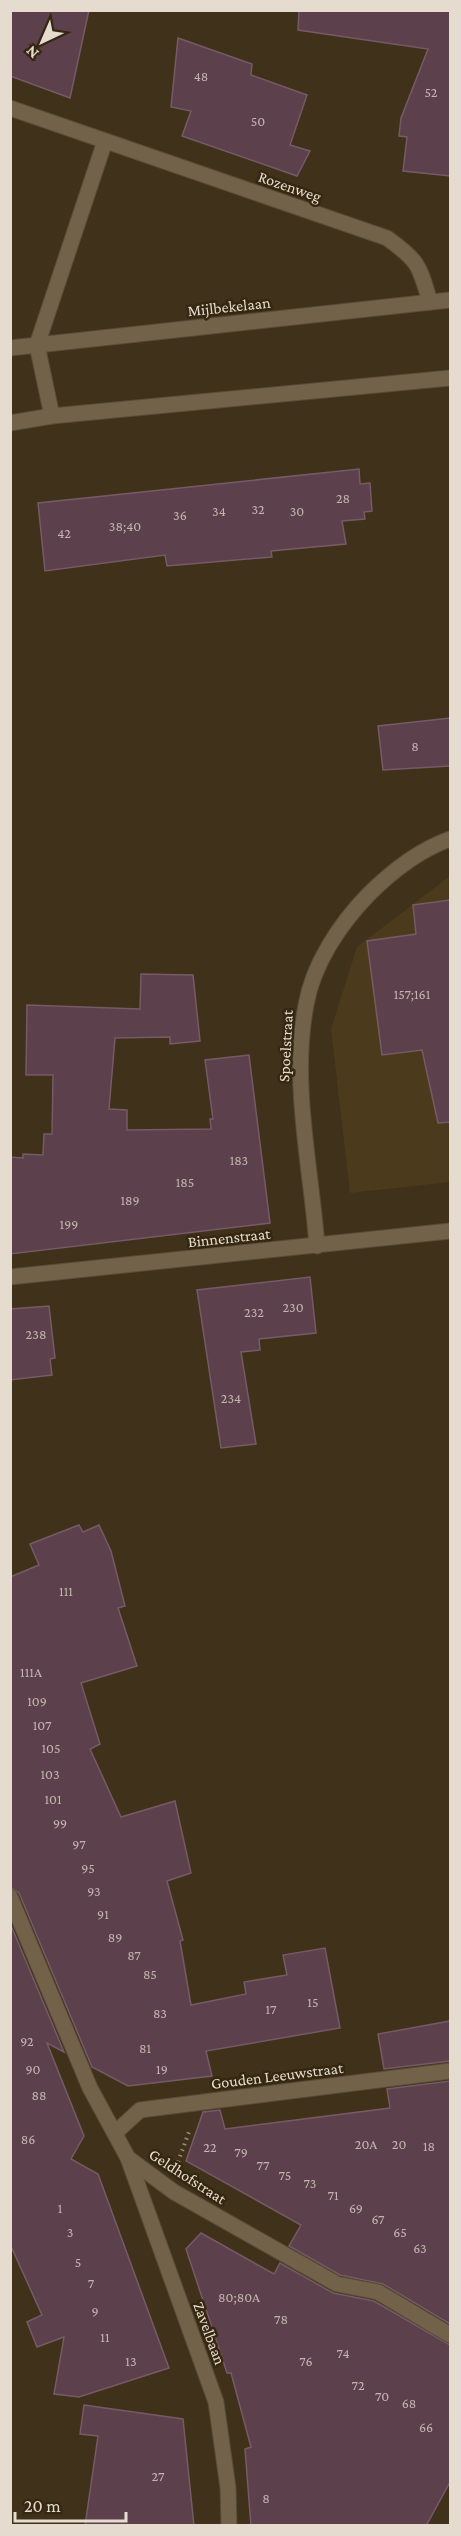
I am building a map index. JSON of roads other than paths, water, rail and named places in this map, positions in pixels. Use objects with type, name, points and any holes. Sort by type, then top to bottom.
[{"type":"street","name":"Rozenweg","points":[[10,108],[387,238],[412,256],[421,274],[430,302]]},
{"type":"street","points":[[52,416],[37,345],[105,141]]},
{"type":"street","name":"Mijlbekelaan","points":[[10,348],[450,300]]},
{"type":"street","points":[[10,423],[52,416],[450,378]]},
{"type":"street","name":"Spoelstraat","points":[[317,1246],[300,1082],[306,1004],[325,951],[357,906],[393,870],[450,839]]},
{"type":"street","name":"Binnenstraat","points":[[10,1277],[450,1231]]},
{"type":"street","name":"Geldhofstraat","points":[[10,1897],[90,2088],[116,2132],[128,2158],[168,2188],[337,2284],[378,2292],[450,2335]]},
{"type":"street","name":"Gouden Leeuwstraat","points":[[116,2132],[140,2110],[450,2071]]},
{"type":"street","name":"Zavelbaan","points":[[128,2158],[216,2402],[228,2488],[229,2526]]}]
